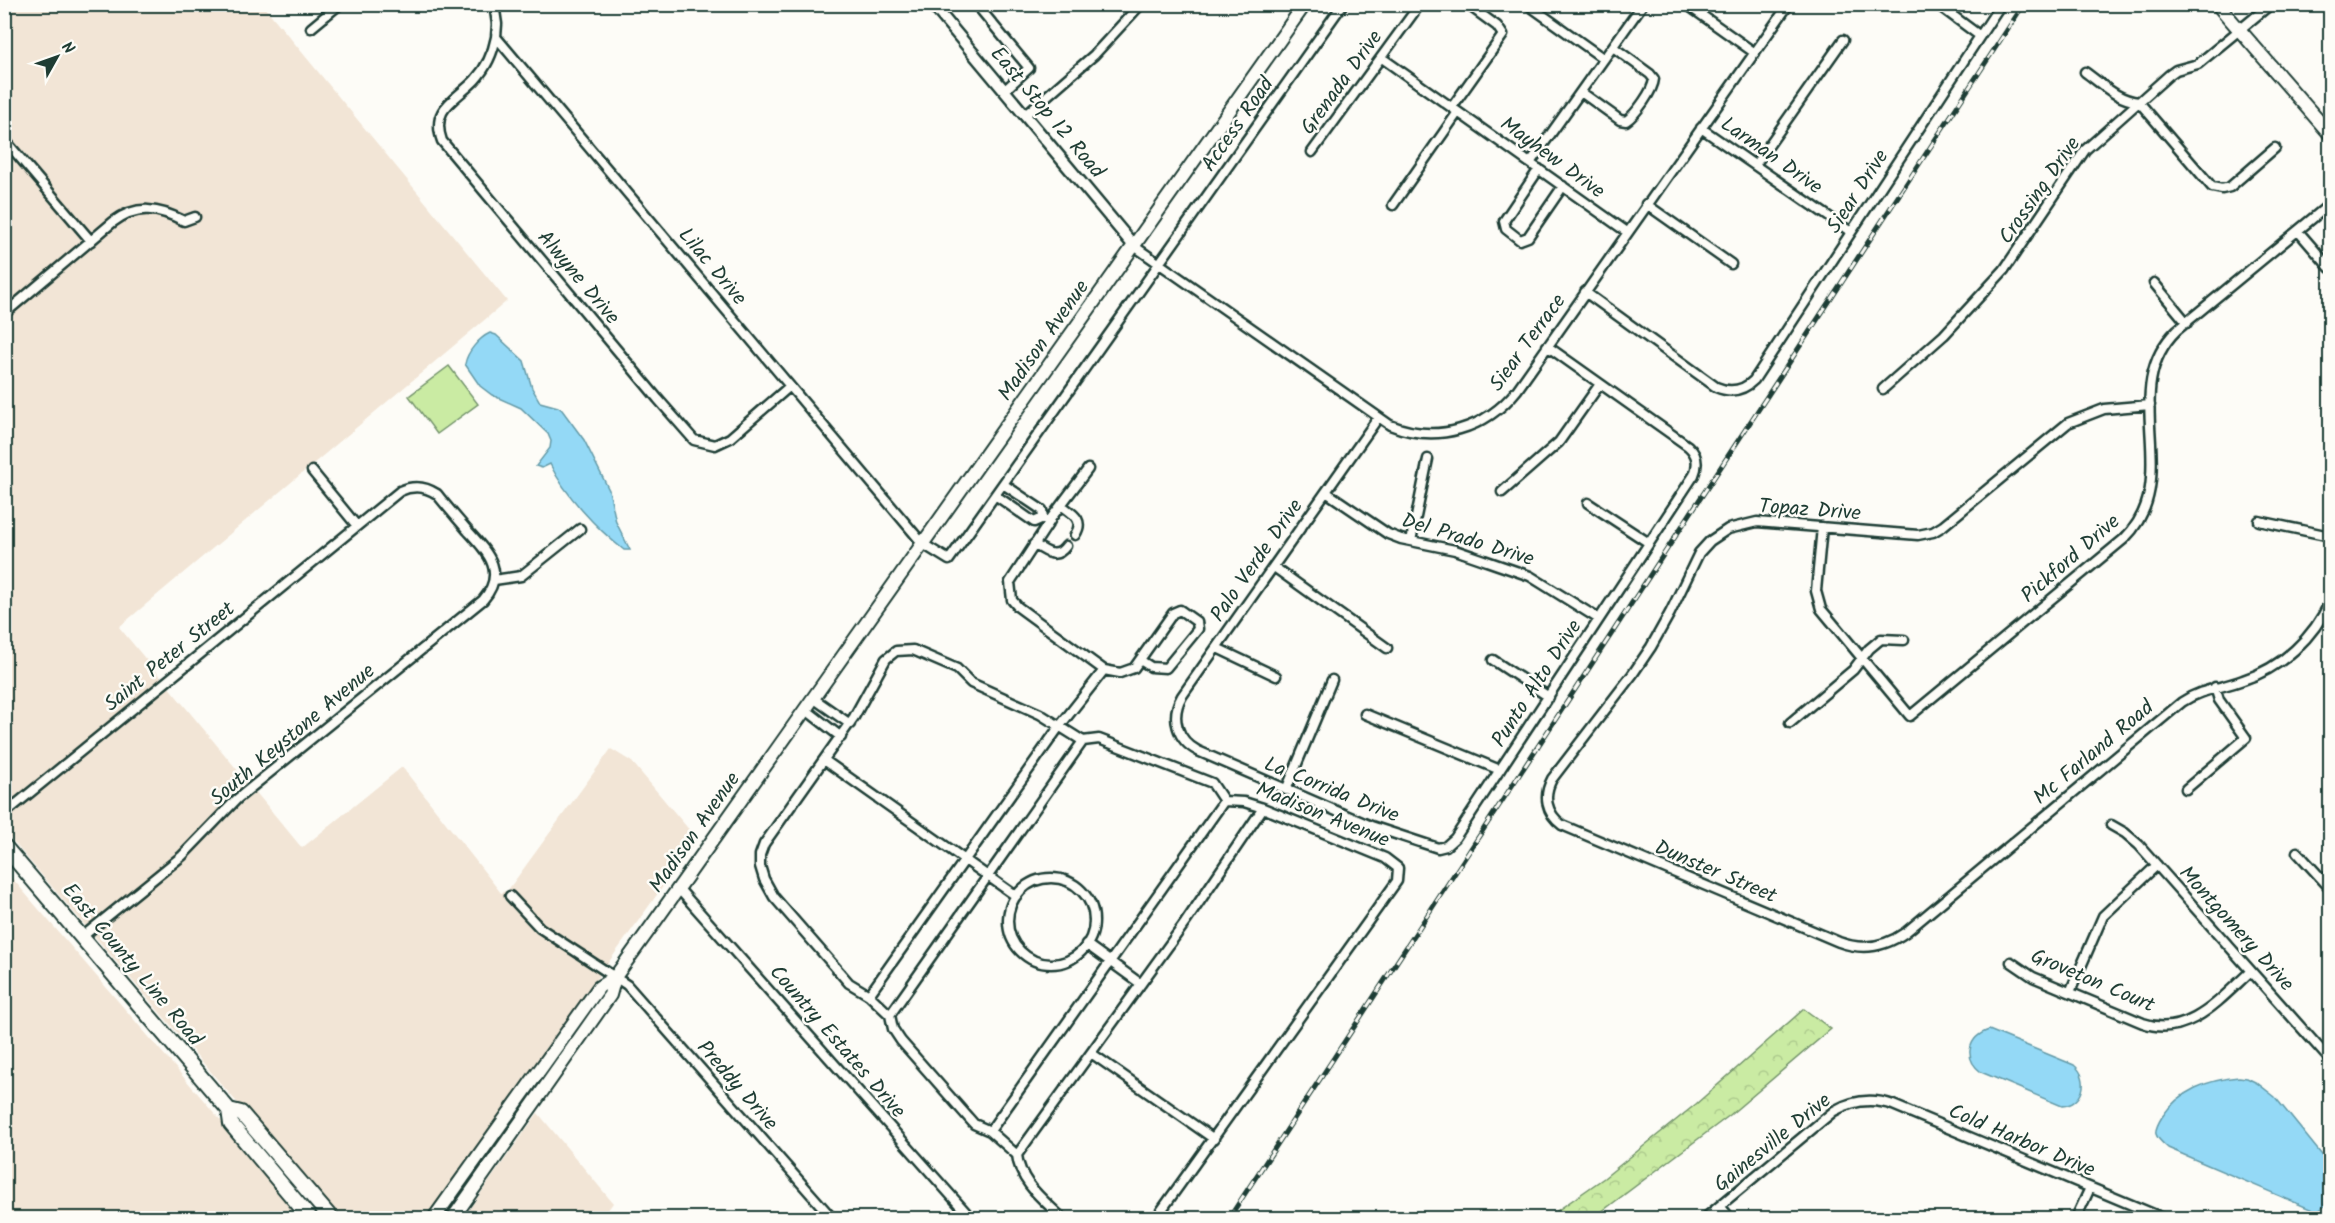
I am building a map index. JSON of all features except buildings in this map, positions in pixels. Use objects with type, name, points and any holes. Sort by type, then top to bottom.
[{"type":"main road","name":"Madison Avenue","points":[[453,1218],[610,995],[615,977],[1305,4]]},
{"type":"main road","points":[[2217,4],[2331,134]]},
{"type":"main road","name":"East County Line Road","points":[[4,846],[230,1110],[241,1113],[331,1218]]},
{"type":"main road","name":"Madison Avenue","points":[[434,1218],[599,987],[615,977]]},
{"type":"main road","name":"East County Line Road","points":[[230,1110],[231,1124],[310,1218]]},
{"type":"main road","points":[[257,1154],[268,1157],[290,1182],[301,1183]]},
{"type":"street","points":[[311,28],[340,4]]},
{"type":"street","points":[[494,4],[496,37]]},
{"type":"street","name":"East Stop 12 Road","points":[[932,4],[1134,246]]},
{"type":"street","points":[[975,4],[1029,68],[1005,90]]},
{"type":"street","points":[[1026,115],[1094,55],[1141,4]]},
{"type":"street","name":"Access Road","points":[[995,495],[1343,4]]},
{"type":"street","name":"Grenada Drive","points":[[1312,152],[1420,4]]},
{"type":"street","points":[[1392,205],[1503,35],[1497,26],[1467,4]]},
{"type":"street","points":[[1527,4],[1604,58]]},
{"type":"street","points":[[1530,163],[1643,4]]},
{"type":"street","points":[[1686,4],[1755,53]]},
{"type":"street","name":"Siear Terrace","points":[[1134,246],[1394,427],[1420,433],[1450,432],[1470,426],[1490,416],[1509,399],[1789,4]]},
{"type":"street","points":[[1937,4],[1980,36]]},
{"type":"street","name":"Siear Drive","points":[[1585,292],[1716,387],[1727,391],[1747,386],[1754,380],[2001,4]]},
{"type":"street","name":"Crossing Drive","points":[[1882,389],[1944,335],[1996,279],[2085,150],[2174,71],[2196,65],[2271,4]]},
{"type":"street","name":"Lilac Drive","points":[[496,37],[923,544],[949,560],[995,495]]},
{"type":"street","name":"Alwyne Drive","points":[[496,37],[483,70],[441,112],[438,129],[442,141],[650,390],[688,435],[694,440],[711,445],[727,440],[790,386]]},
{"type":"street","points":[[1755,165],[1844,40]]},
{"type":"street","points":[[1581,92],[1620,120],[1628,120],[1632,117],[1653,87],[1654,79],[1613,47]]},
{"type":"street","name":"Mayhew Drive","points":[[1382,58],[1627,232]]},
{"type":"street","points":[[2085,72],[2117,96],[2127,101],[2139,102],[2210,185],[2217,188],[2230,187],[2276,148]]},
{"type":"street","name":"Larman Drive","points":[[1701,128],[1851,232]]},
{"type":"street","points":[[4,139],[91,241]]},
{"type":"street","points":[[1539,169],[1504,221],[1506,229],[1520,240],[1528,237],[1563,186]]},
{"type":"street","points":[[1646,204],[1731,264]]},
{"type":"street","name":"Pickford Drive","points":[[1863,659],[1910,716],[2124,539],[2144,511],[2151,486],[2150,379],[2157,358],[2168,340],[2331,204]]},
{"type":"street","points":[[4,314],[116,219],[134,211],[157,209],[184,221],[195,217]]},
{"type":"street","points":[[2298,231],[2331,268]]},
{"type":"street","points":[[2154,283],[2187,323]]},
{"type":"street","points":[[1502,492],[1559,442],[1600,384],[1547,346]]},
{"type":"street","name":"Punto Alto Drive","points":[[1451,841],[1549,697],[1694,475],[1697,460],[1688,446],[1600,384]]},
{"type":"street","name":"Topaz Drive","points":[[1548,806],[1547,791],[1552,779],[1646,654],[1670,613],[1692,564],[1704,546],[1728,529],[1753,523],[1918,535],[1933,532],[2068,423],[2104,409],[2150,405]]},
{"type":"street","name":"Palo Verde Drive","points":[[1177,727],[1176,714],[1179,702],[1378,418]]},
{"type":"street","points":[[1411,541],[1428,459]]},
{"type":"street","points":[[1088,469],[1061,505],[1046,519],[1034,544],[1010,582],[1012,600],[1104,670],[1120,673],[1134,668],[1173,613],[1180,610],[1197,622],[1198,629],[1166,668],[1151,667],[1140,660]]},
{"type":"street","points":[[312,471],[357,525]]},
{"type":"street","points":[[1003,484],[1042,510],[1046,519]]},
{"type":"street","name":"Saint Peter Street","points":[[4,814],[400,491],[419,487],[437,494],[485,550],[493,565],[494,578]]},
{"type":"street","name":"Del Prado Drive","points":[[1326,492],[1383,531],[1411,541],[1455,550],[1530,576],[1599,620]]},
{"type":"street","points":[[995,495],[1034,522],[1046,519]]},
{"type":"street","points":[[1588,503],[1649,543]]},
{"type":"street","points":[[1061,505],[1079,519],[1080,525],[1075,535]]},
{"type":"street","points":[[2259,521],[2331,536]]},
{"type":"street","points":[[1822,527],[1817,598],[1821,609],[1863,659]]},
{"type":"street","points":[[494,578],[521,576],[580,529]]},
{"type":"street","points":[[1034,544],[1047,553],[1055,554],[1061,552],[1066,546]]},
{"type":"street","points":[[1274,567],[1387,648]]},
{"type":"street","name":"South Keystone Avenue","points":[[82,937],[182,856],[237,799],[483,600],[494,578]]},
{"type":"street","name":"Mc Farland Road","points":[[1881,945],[1906,932],[2181,702],[2197,693],[2254,676],[2283,659],[2313,630],[2331,601]]},
{"type":"street","points":[[1790,723],[1853,670],[1869,649],[1882,639],[1904,640]]},
{"type":"street","points":[[1216,648],[1276,676]]},
{"type":"street","name":"Madison Avenue","points":[[869,995],[849,983],[774,897],[764,879],[760,866],[760,855],[764,845],[850,724],[888,656],[896,651],[908,649],[957,669],[977,686],[1040,714],[1083,741],[1099,740],[1113,744],[1212,783],[1224,801],[1244,802],[1263,808],[1385,858],[1396,867],[1397,881],[1214,1139]]},
{"type":"street","points":[[1494,660],[1549,697]]},
{"type":"street","points":[[1062,1218],[1025,1180],[1019,1168],[1017,1155],[990,1131],[974,1124],[901,1041],[892,1029],[890,1014],[869,995],[1059,727],[1104,670]]},
{"type":"street","points":[[1286,790],[1332,680]]},
{"type":"street","points":[[2186,789],[2246,738],[2219,700],[2215,687]]},
{"type":"street","points":[[813,698],[850,724]]},
{"type":"street","points":[[805,709],[841,737]]},
{"type":"street","points":[[1365,714],[1500,770]]},
{"type":"street","name":"La Corrida Drive","points":[[1177,727],[1184,742],[1194,750],[1371,826],[1433,848],[1442,848],[1451,841]]},
{"type":"street","points":[[890,1014],[1083,741]]},
{"type":"street","points":[[824,760],[1016,896]]},
{"type":"street","points":[[990,1131],[1224,801]]},
{"type":"street","name":"Dunster Street","points":[[1548,806],[1553,817],[1562,825],[1753,906],[1847,945],[1859,947],[1881,945]]},
{"type":"street","points":[[1017,1155],[1141,984],[1263,808]]},
{"type":"street","name":"Montgomery Drive","points":[[2111,825],[2133,839],[2331,1060]]},
{"type":"street","points":[[2297,852],[2331,888]]},
{"type":"street","points":[[2070,992],[2103,916],[2157,865]]},
{"type":"street","points":[[1046,878],[1061,879],[1075,886],[1086,896],[1092,910],[1092,930],[1086,945],[1074,956],[1059,963],[1042,962],[1027,956],[1015,944],[1009,928],[1009,911],[1016,896],[1031,883],[1046,878]]},
{"type":"street","name":"Country Estates Drive","points":[[678,888],[971,1218]]},
{"type":"street","name":"Preddy Drive","points":[[510,896],[540,928],[627,985],[832,1218]]},
{"type":"street","points":[[1086,945],[1141,984]]},
{"type":"street","name":"Groveton Court","points":[[2011,962],[2026,974],[2148,1025],[2168,1027],[2197,1018],[2251,971]]},
{"type":"street","points":[[1091,1053],[1214,1139],[1156,1218]]},
{"type":"street","name":"Cold Harbor Drive","points":[[1865,1101],[1893,1106],[2163,1218]]},
{"type":"street","name":"Gainesville Drive","points":[[1706,1218],[1834,1111],[1865,1101]]},
{"type":"street","points":[[2076,1218],[2090,1188]]},
{"type":"street","points":[[1720,1206],[1730,1218]]},
{"type":"shaded area","points":[[4,5],[263,5],[507,301],[119,627],[302,848],[402,767],[501,893],[508,890],[611,749],[632,762],[697,839],[425,1218],[336,1218],[5,832]]},
{"type":"shaded area","points":[[5,870],[305,1218],[5,1218]]},
{"type":"shaded area","points":[[538,1113],[613,1203],[602,1218],[463,1218]]},
{"type":"green space","points":[[449,366],[478,404],[437,434],[409,396]]},
{"type":"green space","points":[[1804,1009],[1831,1029],[1730,1115],[1593,1218],[1547,1218],[1604,1178],[1696,1104]]},
{"type":"water","points":[[490,333],[496,335],[524,361],[532,388],[540,402],[562,410],[584,440],[609,490],[616,522],[630,550],[624,550],[593,522],[564,488],[550,464],[542,468],[536,466],[550,448],[551,441],[548,434],[521,408],[492,395],[480,386],[465,364],[474,346]]},
{"type":"water","points":[[1989,1030],[2074,1065],[2082,1077],[2080,1096],[2069,1105],[2062,1106],[1981,1072],[1972,1061],[1970,1048],[1976,1038]]},
{"type":"water","points":[[2239,1077],[2257,1083],[2275,1097],[2330,1165],[2330,1202],[2317,1212],[2168,1148],[2157,1137],[2157,1127],[2162,1117],[2186,1093],[2205,1084]]},
{"type":"railway","points":[[1229,1218],[2024,4]]}]
